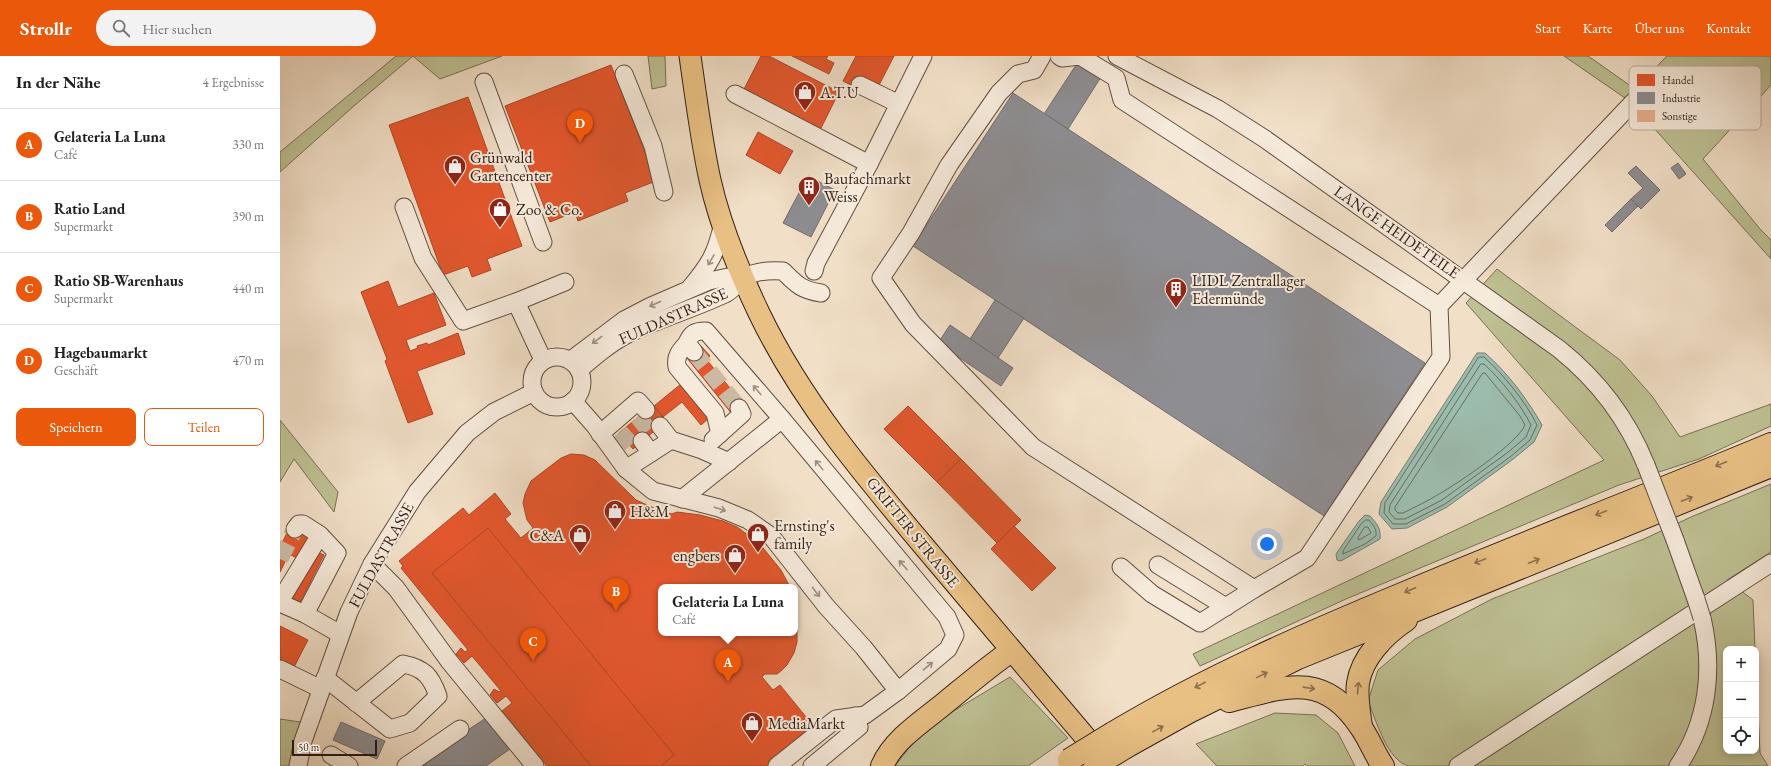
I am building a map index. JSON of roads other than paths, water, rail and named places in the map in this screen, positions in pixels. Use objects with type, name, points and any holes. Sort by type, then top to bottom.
[{"type":"highway","points":[[1064,763],[1189,712],[1298,658],[1433,602],[1768,450]]},
{"type":"highway","points":[[1095,766],[1119,740],[1154,708],[1289,642],[1439,578],[1768,450]]},
{"type":"highway","points":[[1361,726],[1357,692],[1361,672],[1366,662],[1385,637],[1398,625],[1433,602]]},
{"type":"highway","points":[[882,766],[894,748],[915,727],[1011,651]]},
{"type":"highway","points":[[1189,712],[1283,688],[1310,687],[1322,691],[1338,700],[1361,726],[1381,765]]},
{"type":"main road","name":"GRIFTER STRASSE","points":[[690,56],[710,180],[723,223],[759,313],[796,380],[825,423],[902,520],[1109,766]]},
{"type":"street","points":[[814,271],[816,263],[869,164],[923,56]]},
{"type":"street","points":[[1042,56],[1034,70],[1018,74],[998,93],[948,165],[911,233],[880,278],[913,324],[1033,447],[1254,589]]},
{"type":"street","points":[[1059,56],[1062,58],[1080,56],[1116,78],[1122,100],[1439,306]]},
{"type":"street","name":"LANGE HEIDETEILE","points":[[1117,56],[1196,97],[1242,124],[1463,280],[1629,106]]},
{"type":"street","points":[[624,74],[653,146],[664,192]]},
{"type":"street","points":[[484,82],[543,242]]},
{"type":"street","points":[[860,85],[899,104]]},
{"type":"street","points":[[735,94],[869,164]]},
{"type":"street","points":[[404,207],[423,258],[463,321],[565,282]]},
{"type":"street","points":[[687,291],[713,258],[723,223]]},
{"type":"street","points":[[744,278],[764,271],[783,271],[798,286],[807,291],[820,293]]},
{"type":"street","name":"FULDASTRASSE","points":[[575,365],[624,320],[651,306],[709,281],[732,276],[744,278]]},
{"type":"street","name":"FULDASTRASSE","points":[[575,365],[625,335],[670,315],[726,294],[744,278]]},
{"type":"street","points":[[1121,567],[1152,594],[1200,623],[1307,558],[1441,357],[1439,306],[1463,280],[1559,349],[1587,372],[1610,399],[1631,431],[1675,540],[1696,599],[1706,633],[1708,664],[1706,695],[1698,727],[1678,766]]},
{"type":"street","points":[[516,302],[543,360]]},
{"type":"street","points":[[720,434],[715,413],[677,367],[676,360],[678,353],[691,348],[691,335],[696,331],[706,331],[782,419],[947,617],[955,634],[948,650],[898,691],[865,715],[836,719],[777,766]]},
{"type":"street","points":[[557,356],[575,365],[582,376],[581,390],[573,401],[566,405],[551,406],[544,404],[534,392],[532,378],[538,365],[543,360],[557,356]]},
{"type":"street","name":"FULDASTRASSE","points":[[298,766],[303,741],[349,612],[372,564],[417,492],[467,434],[494,412],[534,392]]},
{"type":"street","points":[[573,401],[625,421],[626,469],[652,491],[718,508],[748,520],[771,536],[826,606],[864,648],[898,691]]},
{"type":"street","points":[[702,450],[742,414],[739,408]]},
{"type":"street","points":[[682,499],[782,419]]},
{"type":"street","points":[[626,469],[652,443],[702,450],[729,462]]},
{"type":"street","points":[[295,530],[299,524],[303,524],[320,534],[337,554],[305,614]]},
{"type":"street","points":[[320,534],[280,602],[340,634]]},
{"type":"street","points":[[1458,766],[1771,563]]},
{"type":"street","points":[[372,564],[396,588],[449,661],[535,766]]},
{"type":"street","points":[[1158,565],[1226,607]]},
{"type":"street","points":[[280,669],[323,684],[356,703],[390,729],[410,723],[438,696],[432,680],[415,666],[402,664],[356,703]]},
{"type":"street","points":[[812,766],[859,727],[855,716]]},
{"type":"street","points":[[406,766],[460,729]]},
{"type":"street","points":[[331,755],[349,766]]},
{"type":"water","points":[[1477,353],[1485,353],[1493,361],[1509,378],[1530,406],[1542,425],[1534,442],[1512,460],[1447,507],[1407,528],[1392,529],[1379,514],[1381,502]]},
{"type":"water","points":[[1365,515],[1370,516],[1377,524],[1380,532],[1380,539],[1341,561],[1337,560],[1336,554],[1359,521]]},
{"type":"tunnel","points":[[694,352],[739,408]]},
{"type":"tunnel","points":[[638,417],[651,433]]},
{"type":"tunnel","points":[[620,432],[634,448]]},
{"type":"tunnel","points":[[280,559],[295,529]]},
{"type":"place","name":"A.T.U","points":[[805,112]]},
{"type":"place","name":"Hagebaumarkt","points":[[580,143]]},
{"type":"place","name":"Grünwald Gartencenter","points":[[455,186]]},
{"type":"place","name":"Baufachmarkt Weiss","points":[[809,206]]},
{"type":"place","name":"Zoo & Co.","points":[[500,228]]},
{"type":"place","name":"LIDL Zentrallager Edermünde","points":[[1176,308]]},
{"type":"place","name":"H&M","points":[[615,530]]},
{"type":"place","name":"C&A","points":[[580,554]]},
{"type":"place","name":"Ernsting's family","points":[[758,554]]},
{"type":"place","name":"engbers","points":[[735,574]]},
{"type":"place","name":"Ratio Land","points":[[616,611]]},
{"type":"place","name":"Ratio SB-Warenhaus","points":[[533,661]]},
{"type":"place","name":"Gelateria La Luna","points":[[728,682]]},
{"type":"place","name":"MediaMarkt","points":[[752,742]]}]
